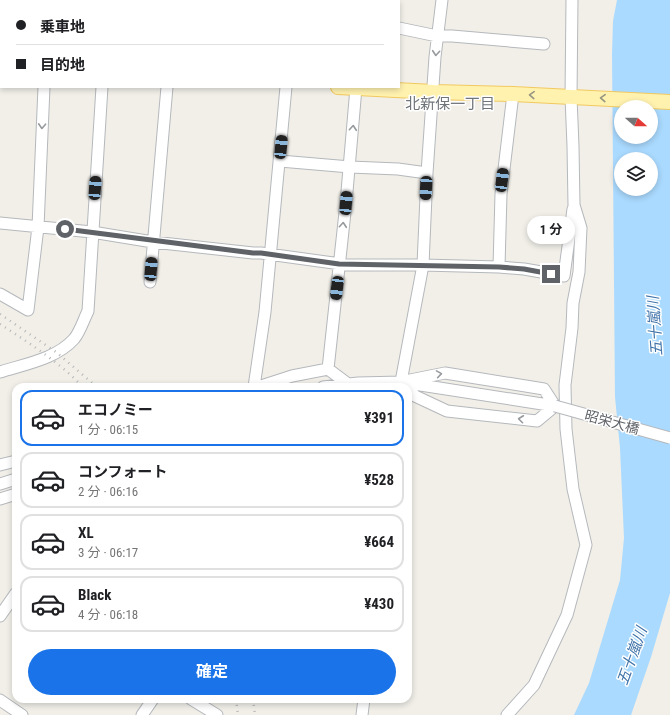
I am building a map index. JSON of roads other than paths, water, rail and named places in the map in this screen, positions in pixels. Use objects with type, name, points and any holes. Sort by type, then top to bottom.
[{"type":"main road","points":[[356,88],[670,102]]},
{"type":"street","points":[[404,383],[423,265],[427,173],[437,36],[442,0]]},
{"type":"street","points":[[0,223],[92,232],[153,242],[339,264],[499,267],[524,269],[564,276],[574,205],[572,0]]},
{"type":"street","points":[[400,28],[437,36],[544,44]]},
{"type":"street","points":[[0,294],[28,310],[38,227],[44,88]]},
{"type":"street","points":[[0,372],[48,356],[62,349],[75,338],[88,311],[102,88]]},
{"type":"street","points":[[150,282],[167,88]]},
{"type":"street","points":[[255,383],[265,312],[286,88]]},
{"type":"street","points":[[328,369],[350,167],[356,88]]},
{"type":"street","points":[[499,267],[501,194],[513,94]]},
{"type":"street","points":[[280,161],[350,167],[398,169],[427,173]]},
{"type":"street","points":[[507,715],[534,685],[567,615],[586,544],[573,489],[566,429],[565,384],[572,328],[573,303],[579,272],[581,228],[574,205]]},
{"type":"street","points":[[270,383],[292,376],[328,369],[350,383]]},
{"type":"street","points":[[412,383],[445,373],[544,389],[555,406],[537,421],[514,419],[447,411],[412,393]]},
{"type":"street","name":"昭栄大橋","points":[[412,387],[555,406],[670,438]]},
{"type":"street","points":[[0,465],[12,462]]},
{"type":"street","points":[[0,484],[12,480]]},
{"type":"street","points":[[0,499],[12,495]]},
{"type":"street","points":[[0,616],[12,599]]},
{"type":"street","points":[[0,700],[22,715]]},
{"type":"street","points":[[142,715],[150,703]]},
{"type":"street","points":[[191,703],[217,715]]},
{"type":"street","points":[[362,715],[364,703]]},
{"type":"water","name":"五十嵐川","points":[[617,0],[670,0],[670,593],[651,657],[631,715],[574,715],[589,683],[620,580],[624,538],[620,448],[615,397],[613,21]]},
{"type":"railway","points":[[0,314],[56,352],[92,383]]},
{"type":"railway","points":[[0,324],[54,361],[79,383]]},
{"type":"railway","points":[[236,703],[238,715]]},
{"type":"railway","points":[[254,703],[255,715]]},
{"type":"district","name":"北新保一丁目","points":[[450,104]]}]
